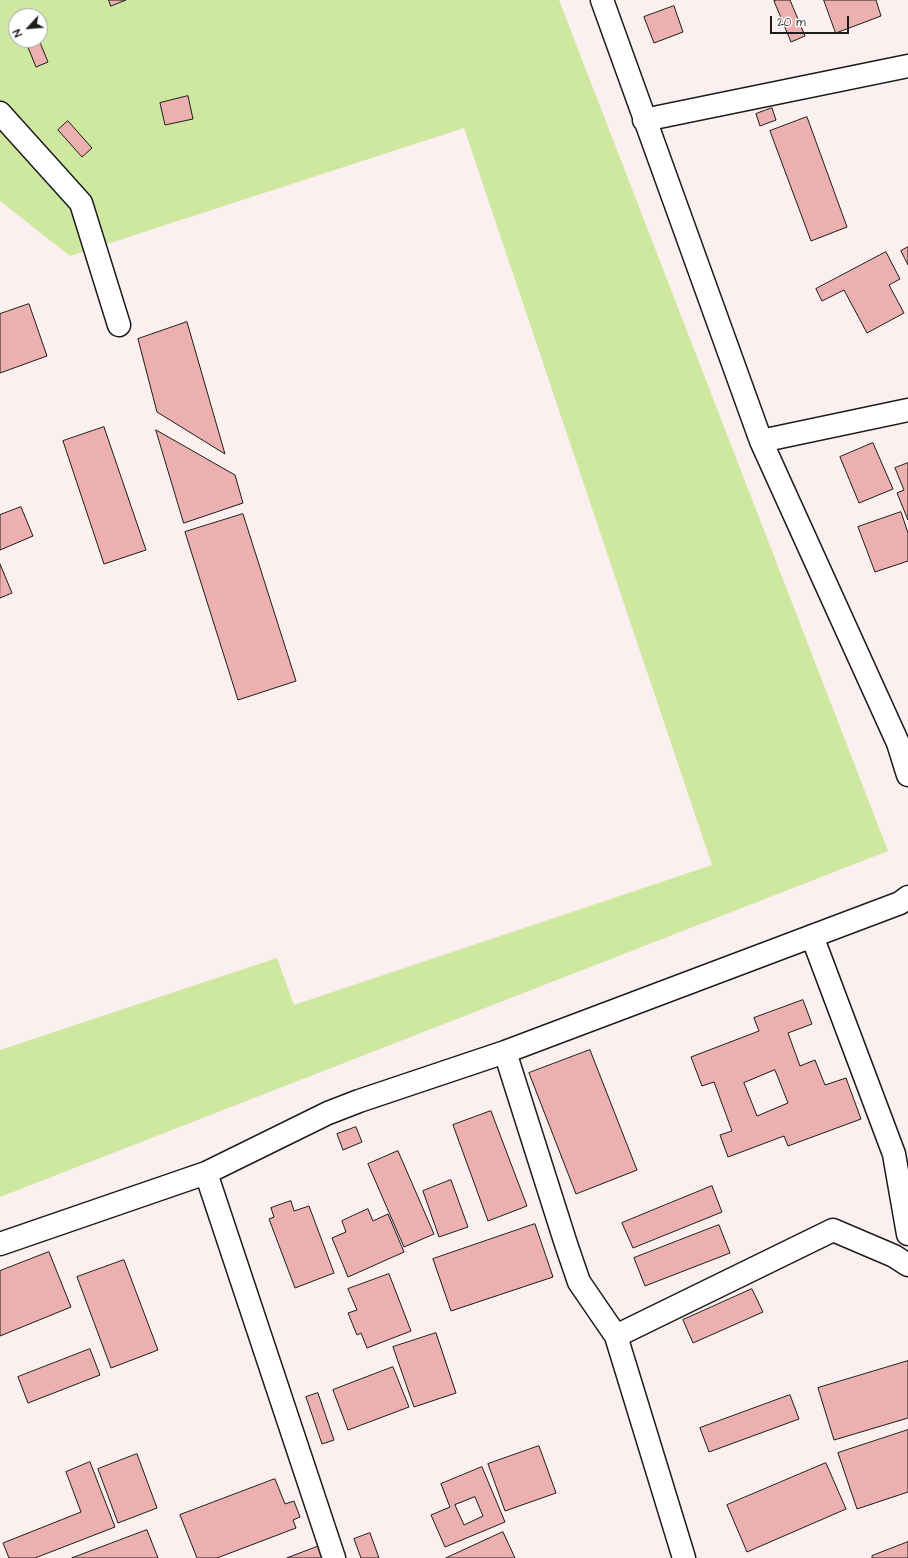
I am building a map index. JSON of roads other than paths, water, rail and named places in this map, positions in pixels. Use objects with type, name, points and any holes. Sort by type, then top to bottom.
[{"type":"street","points":[[602,0],[761,441],[903,742],[908,775]]},
{"type":"street","points":[[644,120],[908,66]]},
{"type":"street","points":[[0,113],[80,203],[119,325]]},
{"type":"street","points":[[761,441],[908,410]]},
{"type":"street","points":[[0,1244],[206,1173],[334,1111],[359,1101],[506,1052],[900,903],[908,897]]},
{"type":"street","points":[[812,936],[894,1154],[908,1234]]},
{"type":"street","points":[[506,1052],[579,1282],[616,1336],[684,1558]]},
{"type":"street","points":[[206,1173],[334,1558]]},
{"type":"street","points":[[616,1336],[833,1230],[894,1256],[908,1265]]}]
